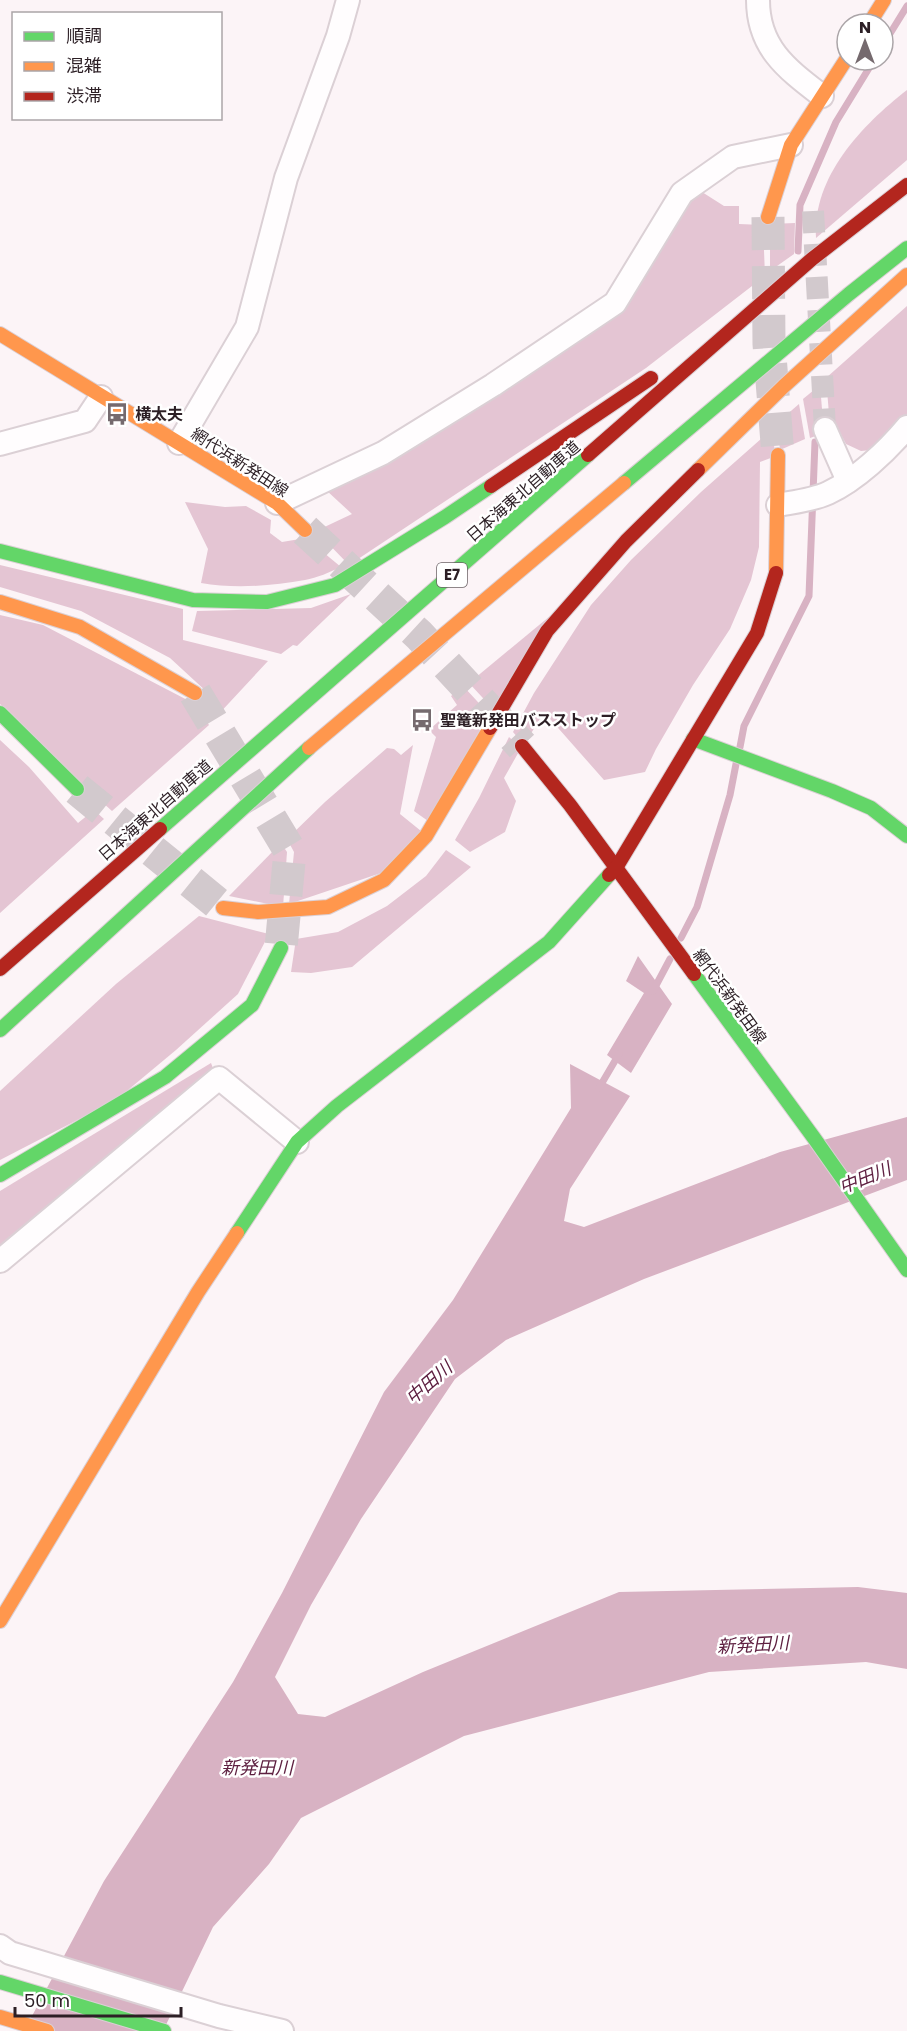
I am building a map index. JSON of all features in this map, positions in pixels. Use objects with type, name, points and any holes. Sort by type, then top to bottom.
[{"type":"main road","points":[[768,218],[790,145],[838,72]]},
{"type":"main road","name":"日本海東北自動車道","points":[[0,969],[812,259],[907,185]]},
{"type":"main road","name":"E7","points":[[0,1030],[325,733],[907,248]]},
{"type":"main road","points":[[0,551],[193,600],[267,602],[335,585],[445,517],[667,367],[812,259]]},
{"type":"main road","points":[[223,908],[258,912],[328,907],[384,880],[426,836],[547,631],[634,533],[784,386],[907,275]]},
{"type":"main road","name":"網代浜新発田線","points":[[0,334],[277,503],[305,530]]},
{"type":"main road","points":[[0,1621],[198,1292],[297,1142],[337,1106],[549,942],[616,868],[757,633],[777,568],[778,455]]},
{"type":"main road","points":[[0,602],[80,627],[195,693]]},
{"type":"main road","points":[[0,713],[77,789]]},
{"type":"main road","points":[[693,739],[871,808],[907,836]]},
{"type":"main road","name":"網代浜新発田線","points":[[522,746],[651,915],[907,1270]]},
{"type":"main road","points":[[0,1175],[165,1077],[252,1005],[281,948]]},
{"type":"main road","points":[[0,1982],[164,2031]]},
{"type":"main road","points":[[0,2017],[47,2031]]},
{"type":"street","points":[[179,443],[247,327],[286,178],[338,36],[348,0]]},
{"type":"street","points":[[758,0],[765,40],[785,66],[822,96]]},
{"type":"street","points":[[277,503],[383,453],[493,385],[615,303],[682,194],[733,157],[790,145]]},
{"type":"street","points":[[0,444],[85,421],[101,397]]},
{"type":"street","points":[[778,505],[827,494],[848,481],[889,448],[907,427]]},
{"type":"street","points":[[825,429],[848,481]]},
{"type":"street","points":[[0,1260],[181,1112],[219,1078],[297,1142]]},
{"type":"street","points":[[5,1950],[219,2016],[282,2031]]},
{"type":"shaded area","points":[[907,90],[907,160],[816,238],[817,216],[822,194],[843,154],[873,119]]},
{"type":"shaded area","points":[[702,192],[724,206],[739,206],[739,224],[763,225],[765,276],[646,368],[349,565],[316,531],[352,514],[326,490],[607,320],[685,205]]},
{"type":"shaded area","points":[[795,223],[794,254],[770,271],[770,224]]},
{"type":"shaded area","points":[[907,306],[907,417],[871,450],[861,451],[846,444],[836,425],[830,426],[826,378]]},
{"type":"shaded area","points":[[820,385],[824,433],[810,438],[803,399]]},
{"type":"shaded area","points":[[799,404],[805,439],[780,450],[777,423]]},
{"type":"shaded area","points":[[771,430],[776,456],[760,462],[759,547],[751,580],[730,629],[693,685],[645,772],[604,780],[544,712],[524,745],[513,732],[534,693],[591,605],[631,560],[701,492]]},
{"type":"shaded area","points":[[185,502],[225,507],[246,506],[271,520],[270,533],[282,542],[306,538],[341,567],[314,578],[279,584],[240,586],[201,583],[208,549]]},
{"type":"shaded area","points":[[0,565],[183,609],[183,640],[268,661],[216,717],[204,701],[208,693],[170,658],[81,611],[0,587]]},
{"type":"shaded area","points":[[351,594],[297,646],[293,645],[281,654],[192,631],[197,611],[311,608]]},
{"type":"shaded area","points":[[0,615],[43,625],[195,704],[209,725],[112,811],[0,704]]},
{"type":"shaded area","points":[[550,616],[494,710],[469,683]]},
{"type":"shaded area","points":[[464,687],[489,714],[428,821],[414,811],[436,737],[429,730],[457,705],[451,696]]},
{"type":"shaded area","points":[[509,737],[521,748],[504,778],[516,801],[505,832],[470,852],[455,840]]},
{"type":"shaded area","points":[[0,740],[29,767],[78,823],[94,810],[104,819],[0,913]]},
{"type":"shaded area","points":[[413,745],[400,814],[421,831],[381,873],[289,904],[294,852],[287,839],[387,748],[394,749],[401,755]]},
{"type":"shaded area","points":[[281,843],[287,852],[283,907],[229,896]]},
{"type":"shaded area","points":[[446,850],[471,867],[352,967],[311,973],[291,972],[296,939],[338,932],[387,906],[426,876]]},
{"type":"shaded area","points":[[199,916],[269,934],[238,994],[116,1100],[0,1160],[0,1091],[116,984]]},
{"type":"shaded area","points":[[211,1063],[216,1076],[0,1249],[0,1191]]},
{"type":"water","points":[[638,956],[672,1004],[631,1073],[607,1055],[644,993],[626,981]]},
{"type":"water","points":[[570,1064],[630,1096],[570,1189],[564,1221],[584,1227],[780,1152],[907,1117],[907,1180],[644,1279],[506,1340],[455,1379],[361,1519],[311,1605],[275,1677],[298,1714],[325,1717],[423,1672],[619,1592],[858,1587],[907,1593],[907,1669],[866,1662],[709,1672],[464,1736],[301,1818],[269,1864],[213,1927],[163,2031],[24,2031],[104,1881],[233,1682],[282,1593],[384,1392],[453,1300],[571,1108]]},
{"type":"waterway","points":[[895,26],[907,6]]},
{"type":"waterway","points":[[798,251],[800,205],[836,122],[867,72]]},
{"type":"waterway","points":[[740,747],[744,726],[809,596],[815,442]]},
{"type":"waterway","points":[[681,938],[697,907],[730,795],[736,764]]},
{"type":"waterway","points":[[653,991],[670,959]]},
{"type":"waterway","points":[[599,1088],[619,1054]]},
{"type":"tunnel","points":[[813,211],[825,429]]},
{"type":"tunnel","points":[[768,217],[769,344],[778,455]]},
{"type":"tunnel","points":[[305,530],[419,635],[522,746]]},
{"type":"tunnel","points":[[195,693],[290,851],[281,948]]},
{"type":"tunnel","points":[[77,789],[223,908]]},
{"type":"traffic: fast","points":[[624,483],[907,248]]},
{"type":"traffic: fast","points":[[160,829],[588,455]]},
{"type":"traffic: fast","points":[[0,551],[193,600],[267,602],[335,585],[491,486]]},
{"type":"traffic: fast","points":[[0,713],[77,789]]},
{"type":"traffic: fast","points":[[693,739],[871,808],[907,836]]},
{"type":"traffic: fast","points":[[0,1030],[309,748]]},
{"type":"traffic: fast","points":[[237,1233],[297,1142],[337,1106],[549,942],[609,875]]},
{"type":"traffic: fast","points":[[0,1175],[165,1077],[252,1005],[281,948]]},
{"type":"traffic: fast","points":[[694,974],[907,1270]]},
{"type":"traffic: fast","points":[[0,1982],[164,2031]]},
{"type":"traffic: slow","points":[[876,12],[884,0]]},
{"type":"traffic: slow","points":[[768,217],[791,145],[838,72]]},
{"type":"traffic: slow","points":[[698,470],[784,386],[907,275]]},
{"type":"traffic: slow","points":[[0,334],[277,503],[305,530]]},
{"type":"traffic: slow","points":[[776,573],[778,455]]},
{"type":"traffic: slow","points":[[309,748],[624,483]]},
{"type":"traffic: slow","points":[[0,602],[80,627],[195,693]]},
{"type":"traffic: slow","points":[[223,908],[258,912],[328,907],[384,880],[426,836],[490,728]]},
{"type":"traffic: slow","points":[[0,1621],[198,1292],[237,1233]]},
{"type":"traffic: slow","points":[[0,2017],[47,2031]]},
{"type":"traffic: jam","points":[[588,455],[812,259],[907,185]]},
{"type":"traffic: jam","points":[[491,486],[651,378]]},
{"type":"traffic: jam","points":[[490,728],[547,631],[626,541],[698,470]]},
{"type":"traffic: jam","points":[[609,875],[616,868],[757,633],[776,573]]},
{"type":"traffic: jam","points":[[522,746],[570,805],[694,974]]},
{"type":"traffic: jam","points":[[0,969],[160,829]]},
{"type":"place","name":"横太夫","points":[[117,414]]},
{"type":"place","name":"聖篭新発田バスストップ","points":[[422,720]]},
{"type":"water label","name":"中田川","points":[[865,1178]]},
{"type":"water label","name":"中田川","points":[[429,1383]]},
{"type":"water label","name":"新発田川","points":[[753,1645]]},
{"type":"water label","name":"新発田川","points":[[257,1768]]}]
